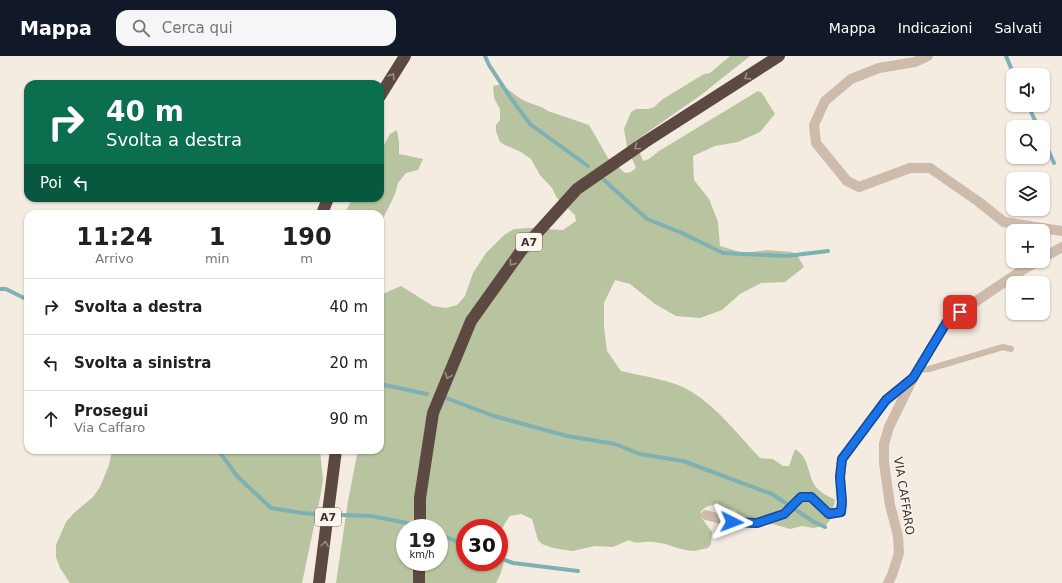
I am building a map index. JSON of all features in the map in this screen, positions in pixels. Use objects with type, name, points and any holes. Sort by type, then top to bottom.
[{"type":"highway","points":[[384,90],[405,56]]},
{"type":"highway","name":"A7","points":[[420,519],[420,498],[433,413],[471,321],[521,252],[577,189],[645,142],[780,56]]},
{"type":"highway","name":"A7","points":[[319,583],[335,454]]},
{"type":"highway","points":[[419,571],[419,583]]},
{"type":"street","points":[[928,56],[915,62],[879,68],[851,80],[825,101],[814,125],[816,143],[826,157],[847,181],[859,187],[910,168],[930,168],[980,202],[1004,222],[1062,231]]},
{"type":"street","points":[[1050,254],[1062,247]]},
{"type":"street","name":"VIA CAFFARO","points":[[888,583],[892,576],[899,553],[898,536],[890,505],[884,463],[884,444],[889,427],[915,374],[948,320],[1026,268]]},
{"type":"street","points":[[706,515],[732,522],[757,523],[784,514],[801,497],[811,497],[829,514],[841,512],[842,502],[840,477],[842,459],[886,400],[915,374]]},
{"type":"lane","points":[[915,374],[1003,347],[1011,349]]},
{"type":"green space","points":[[730,56],[750,56],[701,95],[635,141],[643,161],[649,159],[659,151],[758,91],[762,93],[775,114],[760,132],[738,142],[715,146],[693,156],[694,180],[709,199],[718,222],[720,246],[743,253],[767,250],[792,252],[797,255],[804,267],[785,282],[761,283],[740,294],[722,310],[700,318],[676,316],[655,304],[630,284],[615,280],[604,303],[604,327],[607,351],[621,371],[675,384],[692,392],[720,414],[760,458],[773,459],[783,466],[789,466],[795,449],[807,463],[815,485],[822,493],[835,500],[830,520],[826,525],[814,528],[802,526],[790,529],[773,524],[756,526],[750,524],[734,510],[712,505],[701,511],[701,517],[712,532],[711,544],[708,548],[690,551],[659,543],[638,543],[629,540],[613,547],[595,546],[572,551],[553,548],[542,544],[538,540],[532,519],[521,514],[510,516],[508,519],[456,519],[456,571],[502,571],[496,583],[336,583],[348,501],[357,454],[384,454],[384,293],[401,286],[433,306],[446,308],[457,305],[465,296],[473,273],[486,253],[504,235],[514,229],[529,228],[563,230],[576,221],[575,215],[557,198],[552,188],[540,175],[531,159],[521,152],[500,142],[496,131],[496,125],[500,120],[500,109],[494,98],[493,86],[502,85],[524,101],[589,125],[608,158],[625,173],[631,172],[636,168],[627,147],[624,129],[631,112],[636,109],[648,109],[654,107],[663,99],[704,74],[710,73]]},
{"type":"green space","points":[[397,130],[399,154],[423,159],[418,170],[406,173],[398,183],[395,194],[384,217],[384,210],[346,210],[351,202],[384,202],[384,145],[390,134]]},
{"type":"green space","points":[[111,454],[320,454],[323,480],[302,583],[70,583],[60,568],[56,557],[56,545],[66,522],[93,497],[100,487],[109,465]]},
{"type":"waterway","points":[[485,56],[489,65],[510,97],[530,124],[588,166]]},
{"type":"waterway","points":[[1006,56],[1011,68]]},
{"type":"waterway","points":[[1031,112],[1035,120]]},
{"type":"waterway","points":[[1050,154],[1054,163]]},
{"type":"waterway","points":[[604,180],[647,219],[682,233],[723,253],[787,256],[828,251]]},
{"type":"waterway","points":[[0,289],[6,289],[24,298]]},
{"type":"waterway","points":[[384,385],[427,394]]},
{"type":"waterway","points":[[446,398],[494,416],[567,436],[615,444],[640,454],[683,461],[772,494],[814,522],[825,527]]},
{"type":"waterway","points":[[221,454],[237,476],[271,508],[315,514]]},
{"type":"waterway","points":[[342,515],[371,516],[396,521]]},
{"type":"waterway","points":[[448,538],[456,541]]},
{"type":"waterway","points":[[508,561],[578,571]]},
{"type":"route","points":[[732,522],[757,523],[784,514],[801,497],[811,497],[829,514],[841,512],[842,502],[840,477],[842,459],[886,400],[913,378],[948,320],[960,312]]}]
